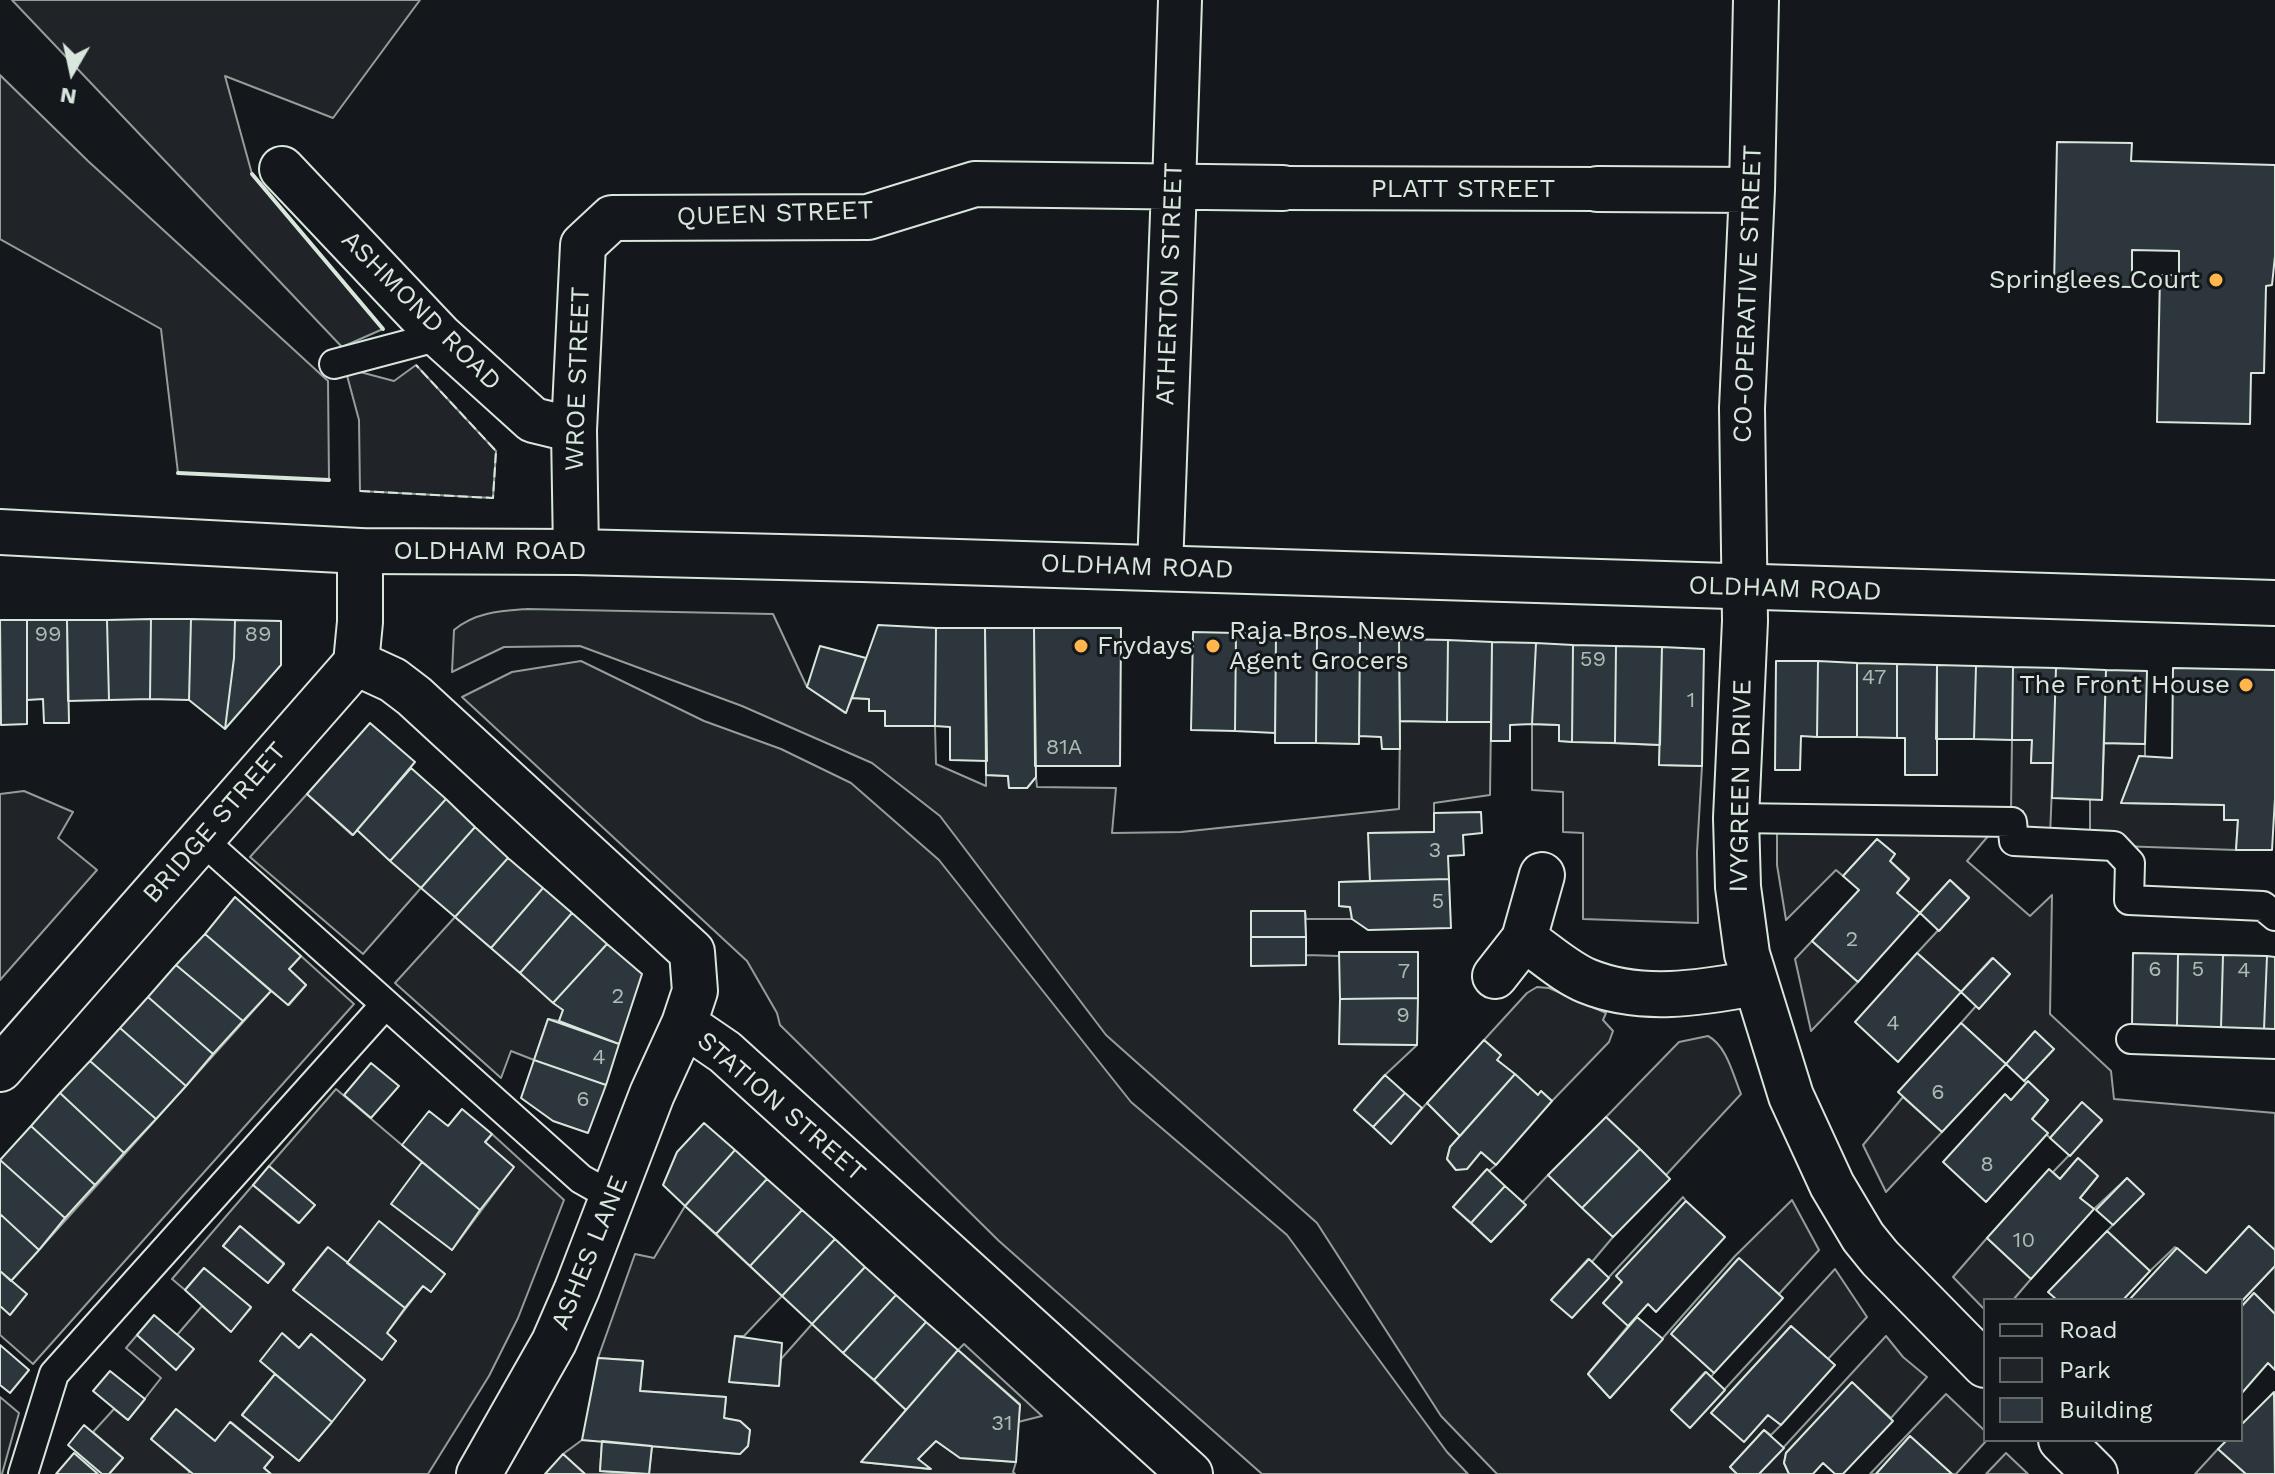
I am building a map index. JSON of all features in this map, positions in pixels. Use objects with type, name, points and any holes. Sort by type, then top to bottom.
[{"type":"street","name":"ATHERTON STREET","points":[[1160,568],[1180,0]]},
{"type":"street","name":"CO-OPERATIVE STREET","points":[[1743,588],[1742,408],[1752,190],[1756,0]]},
{"type":"street","name":"ASHMOND ROAD","points":[[282,169],[440,336],[533,420],[574,430]]},
{"type":"street","name":"QUEEN STREET","points":[[612,218],[868,217],[975,184],[1174,187]]},
{"type":"street","name":"PLATT STREET","points":[[1174,187],[1752,190]]},
{"type":"street","name":"WROE STREET","points":[[576,552],[574,430],[583,245],[612,218]]},
{"type":"street","name":"OLDHAM ROAD","points":[[0,532],[360,551],[576,552],[2275,603]]},
{"type":"street","points":[[356,663],[360,622],[360,551]]},
{"type":"street","name":"IVYGREEN DRIVE","points":[[1743,588],[1745,621],[1736,818],[1738,887],[1747,954],[1755,983],[1801,1121],[1832,1185],[1863,1237],[1911,1292],[1983,1363]]},
{"type":"street","name":"BRIDGE STREET","points":[[0,1069],[356,663]]},
{"type":"street","name":"STATION STREET","points":[[356,663],[393,680],[414,696],[692,952],[695,991],[684,1024],[725,1052],[1190,1474]]},
{"type":"street","points":[[1495,976],[1524,939],[1542,875]]},
{"type":"street","points":[[1524,939],[1586,980],[1640,994],[1704,993],[1755,983]]},
{"type":"street","name":"ASHES LANE","points":[[479,1474],[554,1342],[652,1094],[684,1024]]},
{"type":"street","points":[[2063,1442],[2095,1474]]},
{"type":"lane","points":[[334,364],[440,336]]},
{"type":"lane","points":[[1736,818],[2012,822],[2014,841],[2114,846],[2130,863],[2129,900],[2263,906],[2275,916]]},
{"type":"lane","points":[[200,838],[384,1006],[581,1179],[613,1197]]},
{"type":"lane","points":[[23,1474],[54,1374],[384,1006]]},
{"type":"lane","points":[[2131,1039],[2275,1044]]},
{"type":"green space","points":[[12,0],[420,0],[333,118],[225,76],[252,174],[383,329],[342,347]]},
{"type":"green space","points":[[0,75],[88,161],[328,381],[329,480],[178,473],[161,329],[0,239]]},
{"type":"green space","points":[[416,365],[496,451],[493,498],[360,491],[359,420],[345,368],[394,381]]},
{"type":"green space","points":[[527,609],[773,614],[807,687],[845,713],[852,698],[869,699],[869,711],[885,711],[886,726],[935,726],[936,764],[986,786],[986,775],[1008,776],[1009,788],[1027,788],[1036,777],[1037,787],[1116,788],[1112,833],[1181,832],[1399,809],[1400,721],[1491,722],[1490,795],[1434,803],[1434,832],[1369,833],[1370,881],[1339,882],[1339,906],[1350,907],[1352,919],[1306,919],[1305,911],[1306,964],[1306,955],[1340,956],[1340,1044],[1417,1045],[1354,1110],[1391,1143],[1427,1103],[1460,1136],[1450,1147],[1447,1159],[1456,1170],[1481,1152],[1496,1165],[1488,1172],[1486,1170],[1453,1207],[1491,1242],[1525,1206],[1522,1203],[1548,1175],[1613,1237],[1591,1263],[1588,1259],[1552,1299],[1572,1317],[1683,1197],[1686,1201],[1617,1276],[1622,1282],[1628,1326],[1588,1374],[1610,1398],[1735,1256],[1792,1200],[1819,1250],[1779,1294],[1738,1259],[1672,1333],[1714,1373],[1711,1377],[1705,1372],[1671,1410],[1690,1427],[1835,1269],[1867,1317],[1828,1359],[1791,1326],[1711,1413],[1744,1441],[1768,1415],[1781,1425],[1771,1435],[1764,1430],[1730,1467],[1737,1474],[1497,1474],[1441,1416],[1317,1223],[1106,1035],[940,816],[872,763],[742,706],[580,646],[504,647],[452,672],[454,630],[479,616]]},
{"type":"green space","points":[[581,661],[704,721],[781,749],[851,783],[939,860],[1131,1102],[1287,1235],[1447,1452],[1468,1474],[1262,1474],[999,1241],[780,1025],[777,1013],[747,961],[462,697],[512,672]]},
{"type":"green space","points":[[1532,724],[1559,725],[1559,741],[1660,745],[1659,765],[1702,766],[1697,852],[1698,923],[1583,919],[1583,833],[1563,832],[1563,792],[1532,790]]},
{"type":"green space","points":[[2012,740],[2032,740],[2031,763],[2053,763],[2050,836],[2024,834],[2023,811],[2011,810]]},
{"type":"green space","points":[[2104,743],[2145,744],[2145,757],[2139,756],[2121,803],[2224,805],[2224,820],[2238,820],[2236,850],[2119,846],[2090,837],[2090,799],[2102,799]]},
{"type":"green space","points":[[24,791],[73,812],[58,838],[97,870],[0,980],[0,794]]},
{"type":"green space","points":[[307,794],[352,835],[357,830],[421,888],[363,954],[250,857]]},
{"type":"green space","points":[[1777,831],[1989,835],[1967,861],[2030,916],[2052,895],[2050,1014],[2111,1071],[2114,1099],[2275,1113],[2275,1250],[2249,1226],[2206,1273],[2175,1247],[2150,1271],[2107,1231],[2143,1194],[2127,1178],[2094,1209],[2080,1198],[2098,1176],[2078,1158],[2060,1179],[2053,1172],[2102,1121],[2082,1103],[2050,1138],[2032,1119],[2048,1100],[2024,1081],[2054,1049],[2006,1064],[1961,1023],[2010,974],[1992,958],[1961,992],[1917,953],[1969,897],[1950,880],[1920,913],[1897,893],[1909,878],[1890,861],[1895,854],[1877,839],[1843,876],[1836,870],[1786,920],[1777,865]]},
{"type":"green space","points":[[455,917],[563,1010],[559,1021],[548,1019],[534,1060],[511,1051],[501,1078],[395,983]]},
{"type":"green space","points":[[1812,941],[1858,982],[1811,1031],[1795,959]]},
{"type":"green space","points":[[301,956],[354,1004],[33,1364],[0,1335],[0,1306],[10,1314],[11,1281],[271,991],[289,1005],[306,985],[289,969]]},
{"type":"green space","points":[[1537,987],[1549,988],[1606,1013],[1603,1020],[1613,1031],[1609,1042],[1552,1101],[1541,1091],[1538,1095],[1497,1060],[1501,1055],[1484,1040],[1527,993]]},
{"type":"green space","points":[[1708,1036],[1725,1054],[1741,1094],[1666,1175],[1606,1117],[1679,1042]]},
{"type":"green space","points":[[336,1089],[422,1162],[452,1250],[513,1168],[485,1142],[492,1134],[564,1200],[518,1318],[489,1376],[428,1474],[271,1474],[264,1468],[273,1457],[231,1422],[215,1441],[176,1409],[151,1439],[190,1472],[188,1474],[109,1474],[123,1458],[93,1432],[114,1409],[128,1420],[161,1378],[126,1348],[137,1335],[176,1369],[177,1335],[202,1306],[231,1331],[251,1308],[204,1268],[185,1290],[172,1279],[253,1185],[298,1223],[314,1205],[269,1166]],"holes":[[[379,1222],[445,1274],[431,1292],[423,1286],[387,1333],[396,1341],[382,1359],[293,1290],[327,1248],[347,1263]],[[240,1226],[284,1263],[268,1283],[223,1246]],[[283,1334],[299,1348],[311,1334],[365,1380],[299,1461],[242,1415],[275,1374]]]},
{"type":"green space","points":[[1903,1097],[1942,1132],[1886,1192],[1863,1145]]},
{"type":"green space","points":[[685,1206],[782,1296],[744,1336],[735,1336],[730,1382],[778,1386],[781,1359],[812,1324],[906,1410],[862,1462],[929,1469],[918,1459],[936,1441],[960,1458],[1016,1462],[1015,1474],[649,1474],[652,1446],[739,1454],[748,1446],[750,1430],[740,1421],[724,1418],[726,1397],[640,1391],[643,1361],[598,1358],[635,1254],[654,1258]]},
{"type":"green space","points":[[1987,1238],[2031,1279],[2015,1298],[1983,1298],[1983,1308],[1953,1277]]},
{"type":"green space","points":[[2275,1266],[2275,1314],[2254,1293],[2243,1305],[2243,1300]]},
{"type":"green space","points":[[1886,1336],[1903,1357],[1927,1377],[1891,1418],[1852,1383],[1786,1453],[1784,1463],[1789,1474],[1759,1474]]},
{"type":"green space","points":[[964,1344],[1042,1416],[1018,1422],[1020,1404],[958,1350]]},
{"type":"green space","points":[[1946,1394],[1983,1429],[1985,1442],[1956,1474],[1952,1474],[1910,1436],[1876,1474],[1870,1474]]},
{"type":"green space","points":[[0,1397],[19,1413],[2,1474],[0,1474]]},
{"type":"green space","points":[[582,1440],[602,1441],[600,1471],[635,1474],[585,1474],[563,1454]]},
{"type":"green space","points":[[2218,1449],[2246,1474],[2195,1474]]},
{"type":"green space","points":[[2006,1453],[2028,1474],[1986,1474]]},
{"type":"building","name":"Springlees Court","points":[[2057,142],[2132,143],[2131,161],[2275,165],[2275,256],[2272,285],[2266,286],[2264,373],[2251,373],[2250,424],[2157,422],[2160,275],[2179,275],[2179,251],[2132,250],[2132,287],[2054,286]]},
{"type":"building","points":[[151,619],[191,619],[189,700],[150,699]]},
{"type":"building","points":[[151,619],[150,699],[109,700],[107,620]]},
{"type":"building","points":[[191,619],[235,620],[234,658],[225,729],[189,700]]},
{"type":"building","points":[[0,620],[27,620],[27,724],[1,725]]},
{"type":"building","points":[[27,620],[67,620],[69,723],[44,723],[43,699],[27,700]]},
{"type":"building","points":[[67,620],[107,620],[109,700],[68,701]]},
{"type":"building","points":[[235,620],[281,621],[281,665],[225,729],[234,658]]},
{"type":"building","points":[[878,625],[936,628],[935,726],[885,726],[885,711],[869,711],[869,699],[852,698]]},
{"type":"building","points":[[936,628],[985,628],[987,761],[950,760],[950,727],[935,726]]},
{"type":"building","points":[[985,628],[1034,628],[1036,777],[1027,788],[1009,788],[1008,776],[986,775]]},
{"type":"building","points":[[1034,628],[1121,628],[1120,766],[1035,766]]},
{"type":"building","points":[[1193,632],[1236,633],[1235,731],[1191,730]]},
{"type":"building","points":[[1236,633],[1276,635],[1275,733],[1235,731]]},
{"type":"building","points":[[1276,635],[1317,636],[1316,743],[1275,743]]},
{"type":"building","points":[[1317,636],[1360,637],[1359,744],[1316,743]]},
{"type":"building","points":[[1360,637],[1399,639],[1400,749],[1382,749],[1381,737],[1359,736]]},
{"type":"building","points":[[1399,639],[1448,640],[1447,722],[1400,721]]},
{"type":"building","points":[[1448,640],[1492,642],[1491,722],[1447,722]]},
{"type":"building","points":[[1492,642],[1536,643],[1532,724],[1510,725],[1510,741],[1491,741]]},
{"type":"building","points":[[1536,643],[1573,645],[1572,742],[1559,741],[1559,725],[1532,724]]},
{"type":"building","points":[[1573,645],[1616,646],[1615,743],[1572,742]]},
{"type":"building","points":[[820,646],[866,658],[846,713],[807,687]]},
{"type":"building","points":[[1616,646],[1662,647],[1660,745],[1615,743]]},
{"type":"building","points":[[1662,647],[1704,649],[1702,766],[1659,765]]},
{"type":"building","points":[[1776,661],[1818,661],[1817,737],[1801,736],[1800,770],[1775,770]]},
{"type":"building","points":[[1818,661],[1857,663],[1857,737],[1817,737]]},
{"type":"building","points":[[1857,663],[1897,664],[1897,738],[1857,737]]},
{"type":"building","points":[[1897,664],[1937,665],[1937,775],[1905,775],[1905,738],[1897,738]]},
{"type":"building","points":[[1937,665],[1976,666],[1974,739],[1936,739]]},
{"type":"building","points":[[1976,666],[2013,667],[2012,740],[1974,739]]},
{"type":"building","points":[[2013,667],[2056,668],[2053,763],[2031,763],[2032,740],[2012,740]]},
{"type":"building","points":[[2056,668],[2106,670],[2102,800],[2052,798]]},
{"type":"building","points":[[2173,668],[2275,670],[2272,850],[2236,850],[2238,820],[2224,820],[2224,805],[2121,803],[2139,756],[2172,758]]},
{"type":"building","points":[[2106,670],[2147,671],[2145,744],[2104,743]]},
{"type":"building","points":[[370,723],[415,762],[353,835],[307,794]]},
{"type":"building","points":[[411,768],[446,799],[390,861],[357,830]]},
{"type":"building","points":[[446,799],[475,827],[421,888],[390,861]]},
{"type":"building","points":[[1481,812],[1482,833],[1463,835],[1464,855],[1448,856],[1449,879],[1370,881],[1368,833],[1434,832],[1434,813]]},
{"type":"building","points":[[475,827],[508,858],[455,917],[421,888]]},
{"type":"building","points":[[1877,839],[1895,854],[1890,861],[1909,879],[1897,893],[1920,913],[1858,982],[1812,941],[1859,890],[1843,876]]},
{"type":"building","points":[[508,858],[543,888],[491,948],[455,917]]},
{"type":"building","points":[[1449,879],[1451,928],[1368,930],[1352,919],[1350,907],[1339,906],[1339,882]]},
{"type":"building","points":[[1950,880],[1969,898],[1939,931],[1920,913]]},
{"type":"building","points":[[543,888],[572,913],[520,973],[491,948]]},
{"type":"building","points":[[235,897],[301,956],[289,969],[306,985],[288,1005],[205,934]]},
{"type":"building","points":[[1251,911],[1305,911],[1306,937],[1251,937]]},
{"type":"building","points":[[572,913],[607,944],[553,1003],[520,973]]},
{"type":"building","points":[[205,934],[271,991],[243,1021],[176,965]]},
{"type":"building","points":[[1251,937],[1306,937],[1306,965],[1251,966]]},
{"type":"building","points":[[607,944],[642,974],[619,1044],[559,1021],[563,1010],[553,1003]]},
{"type":"building","points":[[1339,952],[1418,952],[1418,998],[1340,999]]},
{"type":"building","points":[[1917,953],[1961,992],[1898,1062],[1855,1022]]},
{"type":"building","points":[[2133,953],[2178,954],[2177,1026],[2132,1025]]},
{"type":"building","points":[[2178,954],[2223,955],[2221,1028],[2177,1026]]},
{"type":"building","points":[[2223,955],[2267,956],[2264,1029],[2221,1028]]},
{"type":"building","points":[[2267,956],[2275,957],[2275,1029],[2264,1029]]},
{"type":"building","points":[[1993,958],[2010,974],[1979,1009],[1961,992]]},
{"type":"building","points":[[176,965],[243,1021],[213,1054],[148,997]]},
{"type":"building","points":[[148,997],[213,1054],[186,1086],[120,1028]]},
{"type":"building","points":[[1418,998],[1417,1045],[1339,1044],[1340,999]]},
{"type":"building","points":[[548,1019],[619,1044],[606,1085],[534,1060]]},
{"type":"building","points":[[1961,1023],[2006,1064],[1942,1132],[1898,1092]]},
{"type":"building","points":[[120,1028],[186,1086],[156,1119],[90,1061]]},
{"type":"building","points":[[2035,1031],[2054,1049],[2024,1081],[2006,1064]]},
{"type":"building","points":[[1484,1040],[1501,1055],[1497,1060],[1515,1074],[1460,1136],[1427,1103]]},
{"type":"building","points":[[534,1060],[606,1085],[588,1133],[553,1121],[521,1098]]},
{"type":"building","points":[[90,1061],[156,1119],[124,1153],[60,1093]]},
{"type":"building","points":[[371,1063],[399,1086],[371,1118],[344,1095]]},
{"type":"building","points":[[1515,1074],[1538,1095],[1541,1091],[1552,1101],[1496,1165],[1481,1152],[1467,1169],[1456,1170],[1447,1159],[1450,1147]]},
{"type":"building","points":[[1385,1075],[1405,1093],[1373,1127],[1354,1110]]},
{"type":"building","points":[[2028,1081],[2048,1100],[2032,1119],[2048,1133],[1986,1202],[1943,1162],[2005,1094],[2011,1100]]},
{"type":"building","points":[[60,1093],[124,1153],[95,1185],[31,1126]]},
{"type":"building","points":[[1405,1093],[1422,1108],[1391,1144],[1373,1127]]},
{"type":"building","points":[[2082,1102],[2102,1120],[2070,1156],[2050,1138]]},
{"type":"building","points":[[462,1109],[492,1134],[485,1142],[514,1167],[480,1210],[402,1145],[429,1111],[448,1126]]},
{"type":"building","points":[[1606,1117],[1640,1149],[1582,1208],[1548,1175]]},
{"type":"building","points":[[704,1123],[735,1150],[685,1206],[663,1185],[677,1152]]},
{"type":"building","points":[[31,1126],[95,1185],[65,1218],[0,1160]]},
{"type":"building","points":[[1640,1149],[1670,1179],[1613,1237],[1582,1208]]},
{"type":"building","points":[[735,1150],[767,1179],[716,1234],[685,1206]]},
{"type":"building","points":[[2078,1158],[2098,1176],[2080,1198],[2094,1209],[2031,1279],[1987,1238],[2049,1169],[2060,1179]]},
{"type":"building","points":[[0,1160],[65,1218],[39,1250],[0,1214]]},
{"type":"building","points":[[422,1162],[480,1210],[452,1250],[391,1204]]},
{"type":"building","points":[[269,1166],[315,1205],[299,1223],[253,1185]]},
{"type":"building","points":[[1487,1169],[1505,1186],[1471,1223],[1453,1207]]},
{"type":"building","points":[[2127,1178],[2144,1194],[2113,1225],[2096,1210]]},
{"type":"building","points":[[767,1179],[802,1210],[750,1266],[716,1234]]},
{"type":"building","points":[[1505,1186],[1526,1205],[1491,1242],[1471,1223]]},
{"type":"building","points":[[1686,1201],[1725,1237],[1656,1312],[1648,1304],[1628,1326],[1603,1303],[1622,1282],[1616,1276]]},
{"type":"building","points":[[802,1210],[835,1239],[782,1296],[750,1266]]},
{"type":"building","points":[[0,1214],[39,1250],[11,1281],[0,1271]]},
{"type":"building","points":[[379,1221],[445,1274],[431,1292],[423,1286],[405,1308],[347,1263]]},
{"type":"building","points":[[240,1226],[284,1264],[268,1283],[223,1246]]},
{"type":"building","points":[[2249,1226],[2275,1250],[2275,1266],[2243,1300],[2131,1298],[2177,1248],[2206,1273]]},
{"type":"building","points":[[2107,1231],[2150,1271],[2125,1298],[2055,1298],[2048,1292]]},
{"type":"building","points":[[835,1239],[865,1267],[812,1324],[782,1296]]},
{"type":"building","points":[[328,1247],[405,1308],[387,1333],[396,1341],[382,1360],[293,1290]]},
{"type":"building","points":[[1739,1258],[1783,1298],[1714,1373],[1671,1334]]},
{"type":"building","points":[[1589,1259],[1609,1278],[1572,1318],[1551,1300]]},
{"type":"building","points":[[865,1267],[896,1295],[843,1353],[812,1324]]},
{"type":"building","points":[[204,1268],[251,1307],[231,1332],[185,1290]]},
{"type":"building","points":[[0,1271],[27,1294],[10,1315],[0,1306]]},
{"type":"building","points":[[2254,1293],[2275,1314],[2275,1370],[2268,1363],[2243,1392],[2243,1305]]},
{"type":"building","points":[[896,1295],[926,1322],[874,1380],[843,1353]]},
{"type":"building","points":[[154,1315],[194,1349],[176,1370],[137,1335]]},
{"type":"building","points":[[1637,1317],[1663,1339],[1610,1398],[1588,1374]]},
{"type":"building","points":[[926,1322],[958,1350],[906,1410],[874,1380]]},
{"type":"building","points":[[1791,1326],[1835,1365],[1781,1425],[1768,1415],[1744,1442],[1711,1413]]},
{"type":"building","points":[[282,1333],[299,1348],[311,1334],[365,1380],[332,1422],[260,1361]]},
{"type":"building","points":[[735,1336],[782,1343],[779,1386],[729,1382]]},
{"type":"building","points":[[0,1345],[29,1370],[10,1393],[0,1385]]},
{"type":"building","points":[[958,1350],[1020,1405],[1016,1462],[960,1458],[936,1441],[918,1459],[931,1469],[861,1462]]},
{"type":"building","points":[[598,1358],[643,1361],[640,1391],[726,1397],[724,1418],[740,1421],[750,1430],[748,1446],[740,1454],[582,1440]]},
{"type":"building","points":[[110,1371],[145,1399],[128,1420],[93,1391]]},
{"type":"building","points":[[1706,1372],[1725,1390],[1690,1428],[1671,1410]]},
{"type":"building","points":[[275,1374],[332,1422],[299,1461],[242,1415]]},
{"type":"building","points":[[1852,1382],[1893,1421],[1843,1474],[1835,1474],[1823,1463],[1813,1474],[1789,1474],[1784,1463],[1786,1453]]},
{"type":"building","points":[[2274,1392],[2275,1474],[2246,1474],[2218,1449],[2225,1442],[2243,1442],[2243,1423]]},
{"type":"building","points":[[176,1409],[215,1441],[230,1422],[273,1457],[264,1468],[271,1474],[193,1474],[151,1439]]},
{"type":"building","points":[[84,1425],[123,1458],[109,1474],[102,1474],[68,1445]]},
{"type":"building","points":[[1764,1430],[1784,1448],[1759,1474],[1737,1474],[1730,1467]]},
{"type":"building","points":[[1910,1436],[1952,1474],[1876,1474]]},
{"type":"building","points":[[602,1441],[652,1446],[649,1474],[600,1471]]},
{"type":"building","points":[[74,1453],[98,1474],[56,1474]]},
{"type":"building","points":[[563,1454],[585,1474],[545,1474]]},
{"type":"fence","points":[[360,491],[493,498],[496,451],[416,365]]},
{"type":"wall","points":[[252,174],[383,329]]},
{"type":"wall","points":[[178,473],[329,480]]},
{"type":"place","name":"Springlees Court","points":[[2216,280]]},
{"type":"place","name":"Frydays","points":[[1081,646]]},
{"type":"place","name":"Raja Bros News Agent Grocers","points":[[1213,646]]},
{"type":"place","name":"The Front House","points":[[2246,685]]}]
